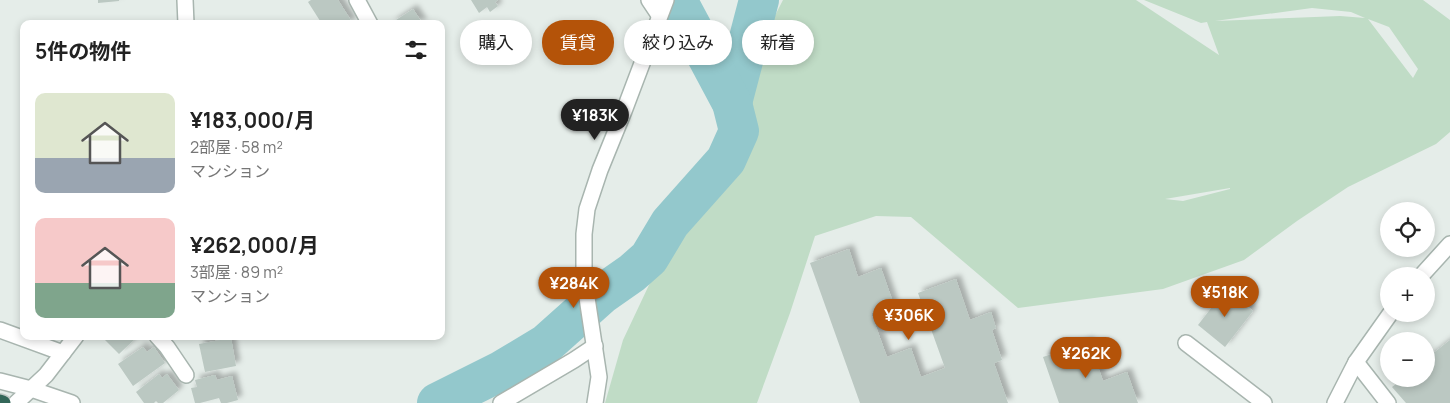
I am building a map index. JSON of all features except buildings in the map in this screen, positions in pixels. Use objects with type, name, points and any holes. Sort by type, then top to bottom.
[{"type":"street","points":[[184,0],[186,20]]},
{"type":"street","points":[[357,0],[368,20]]},
{"type":"street","points":[[649,0],[659,16]]},
{"type":"street","points":[[595,403],[600,377],[584,278],[584,234],[587,209],[600,170],[666,0]]},
{"type":"street","points":[[1429,267],[1450,244]]},
{"type":"street","points":[[1335,403],[1356,362],[1384,322]]},
{"type":"street","points":[[0,330],[20,337]]},
{"type":"street","points":[[27,340],[63,353]]},
{"type":"street","points":[[16,403],[46,375],[73,340]]},
{"type":"street","points":[[161,340],[186,375]]},
{"type":"street","points":[[501,403],[574,360],[594,340]]},
{"type":"street","points":[[1186,343],[1264,403]]},
{"type":"street","points":[[1356,362],[1388,403]]},
{"type":"street","points":[[0,381],[72,403]]},
{"type":"green space","points":[[783,0],[1136,0],[1219,55],[1207,22],[1201,23],[1144,0],[1423,0],[1450,20],[1450,132],[1436,144],[1348,187],[1244,260],[1163,289],[1018,308],[911,217],[876,216],[815,236],[790,313],[757,403],[605,403],[623,340],[684,208],[741,165],[750,65],[814,65],[814,20],[773,20]],"holes":[[[1312,8],[1351,12],[1365,18],[1340,16],[1215,21]],[[1368,19],[1389,27],[1418,69],[1413,78]],[[1230,188],[1183,201],[1165,199]]]},
{"type":"waterway","points":[[437,403],[501,371],[546,344],[602,294],[632,273],[649,258],[670,223],[726,160],[739,131],[732,103],[677,0]]},
{"type":"waterway","points":[[732,103],[759,0]]}]
